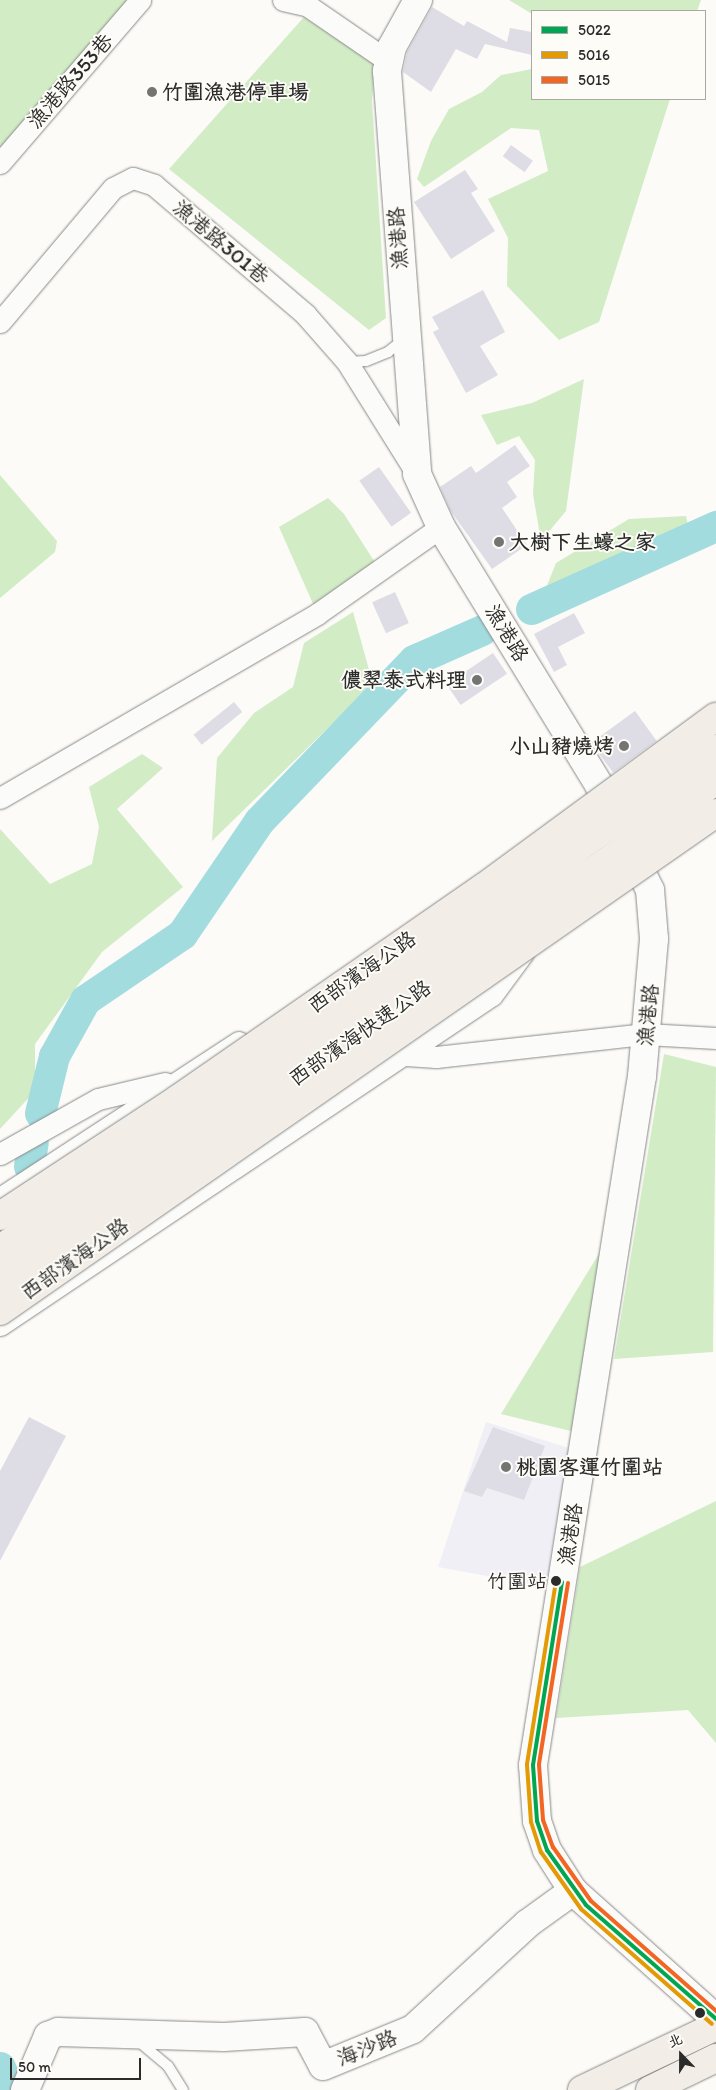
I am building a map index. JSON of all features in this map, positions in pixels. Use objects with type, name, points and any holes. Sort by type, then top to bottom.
[{"type":"main road","name":"西部濱海公路","points":[[0,1216],[178,1099],[483,888],[716,717]]},
{"type":"main road","name":"西部濱海快速公路","points":[[0,1249],[428,955],[716,749]]},
{"type":"main road","name":"西部濱海快速公路","points":[[0,1280],[605,863],[716,780]]},
{"type":"main road","name":"西部濱海公路","points":[[0,1311],[716,813]]},
{"type":"main road","points":[[582,2090],[716,2026]]},
{"type":"main road","points":[[650,2090],[716,2058]]},
{"type":"street","name":"漁港路353巷","points":[[0,163],[140,0]]},
{"type":"street","points":[[283,0],[308,6],[388,61]]},
{"type":"street","name":"漁港路","points":[[418,0],[388,61],[405,339],[417,474],[441,528],[599,785],[650,890],[654,939],[646,1034],[533,1765],[537,1821],[547,1850],[573,1891],[716,2019]]},
{"type":"street","name":"漁港路301巷","points":[[0,322],[114,188],[133,178],[154,185],[305,314],[347,362],[417,474]]},
{"type":"street","points":[[0,798],[317,614],[441,528]]},
{"type":"street","points":[[0,1198],[406,932],[520,882],[614,815]]},
{"type":"street","points":[[0,1326],[406,1055],[492,995],[550,919],[634,857]]},
{"type":"street","points":[[406,1055],[436,1057],[646,1034],[716,1038]]},
{"type":"street","points":[[0,1154],[98,1099],[182,1078]]},
{"type":"street","name":"海沙路","points":[[29,2080],[48,2036],[58,2032],[129,2032],[224,2038],[305,2032],[323,2066],[413,2029],[527,1924],[573,1891]]},
{"type":"lane","points":[[347,362],[366,361],[388,352],[405,339]]},
{"type":"lane","points":[[129,2032],[168,2066],[184,2090]]},
{"type":"shaded area","points":[[486,1422],[569,1448],[546,1587],[438,1567]]},
{"type":"green space","points":[[0,0],[133,0],[0,156]]},
{"type":"green space","points":[[509,0],[701,0],[697,10],[531,10],[531,13]]},
{"type":"green space","points":[[304,17],[375,64],[372,101],[386,318],[369,330],[169,169]]},
{"type":"green space","points":[[531,69],[531,100],[670,100],[599,322],[559,340],[507,286],[508,238],[488,199],[548,171],[539,130],[511,128],[424,187],[417,179],[431,141],[449,109],[482,92],[501,75]]},
{"type":"green space","points":[[584,379],[566,511],[541,541],[533,494],[535,460],[519,436],[497,445],[481,415],[532,403]]},
{"type":"green space","points":[[0,475],[57,541],[55,552],[0,598]]},
{"type":"green space","points":[[328,498],[344,514],[376,564],[314,606],[279,527]]},
{"type":"green space","points":[[686,516],[689,530],[544,593],[556,563],[629,519]]},
{"type":"green space","points":[[353,612],[373,684],[212,841],[217,758],[254,713],[293,687],[304,643]]},
{"type":"green space","points":[[142,754],[163,768],[117,809],[183,887],[102,952],[35,1044],[35,1091],[0,1129],[0,829],[50,884],[92,864],[99,827],[89,787]]},
{"type":"green space","points":[[664,1054],[716,1067],[713,1352],[614,1359]]},
{"type":"green space","points":[[600,1252],[575,1432],[501,1414]]},
{"type":"green space","points":[[716,1501],[716,1743],[688,1710],[556,1718],[580,1567]]},
{"type":"building","points":[[432,7],[464,26],[467,21],[507,42],[510,28],[531,32],[531,55],[485,44],[477,59],[456,49],[431,92],[403,72],[407,52]]},
{"type":"building","points":[[511,145],[533,161],[525,172],[503,156]]},
{"type":"building","points":[[465,170],[478,189],[471,193],[495,231],[451,259],[414,202]]},
{"type":"building","points":[[483,290],[505,332],[480,346],[498,375],[466,393],[433,332],[439,329],[432,317]]},
{"type":"building","points":[[515,445],[530,466],[507,482],[517,497],[502,508],[527,545],[492,569],[450,510],[440,487],[471,466],[476,473]]},
{"type":"building","points":[[379,467],[411,513],[391,527],[359,481]]},
{"type":"building","points":[[395,592],[409,623],[386,633],[372,602]]},
{"type":"building","points":[[574,613],[585,633],[558,647],[567,665],[554,672],[534,634]]},
{"type":"building","name":"儂翠泰式料理","points":[[493,653],[507,674],[461,705],[447,684]]},
{"type":"building","points":[[234,702],[242,712],[202,745],[194,735]]},
{"type":"building","name":"小山豬燒烤","points":[[635,711],[657,741],[613,773],[591,743]]},
{"type":"building","points":[[29,1417],[66,1436],[0,1561],[0,1471]]},
{"type":"building","name":"桃園客運竹圍站","points":[[493,1427],[545,1446],[524,1500],[487,1488],[482,1497],[464,1491]]},
{"type":"waterway","points":[[531,609],[716,526]]},
{"type":"waterway","points":[[40,1113],[54,1056],[85,1000],[182,934],[259,821],[414,660],[482,630]]},
{"type":"waterway","points":[[29,1166],[33,1142]]},
{"type":"waterway","points":[[0,2067],[10,2090]]},
{"type":"transit line","name":"5016","points":[[556,1581],[527,1765],[531,1822],[541,1852],[581,1909],[712,2024]]},
{"type":"transit line","name":"5022","points":[[562,1582],[533,1765],[537,1821],[547,1850],[586,1905],[716,2019]]},
{"type":"transit line","name":"5015","points":[[568,1583],[539,1765],[543,1820],[553,1847],[591,1901],[716,2011]]},
{"type":"place","name":"竹圍漁港停車場","points":[[152,92]]},
{"type":"place","name":"大樹下生蠔之家","points":[[499,542]]},
{"type":"place","name":"儂翠泰式料理","points":[[477,680]]},
{"type":"place","name":"小山豬燒烤","points":[[624,746]]},
{"type":"place","name":"桃園客運竹圍站","points":[[506,1467]]},
{"type":"place","name":"竹圍站","points":[[556,1581]]}]
